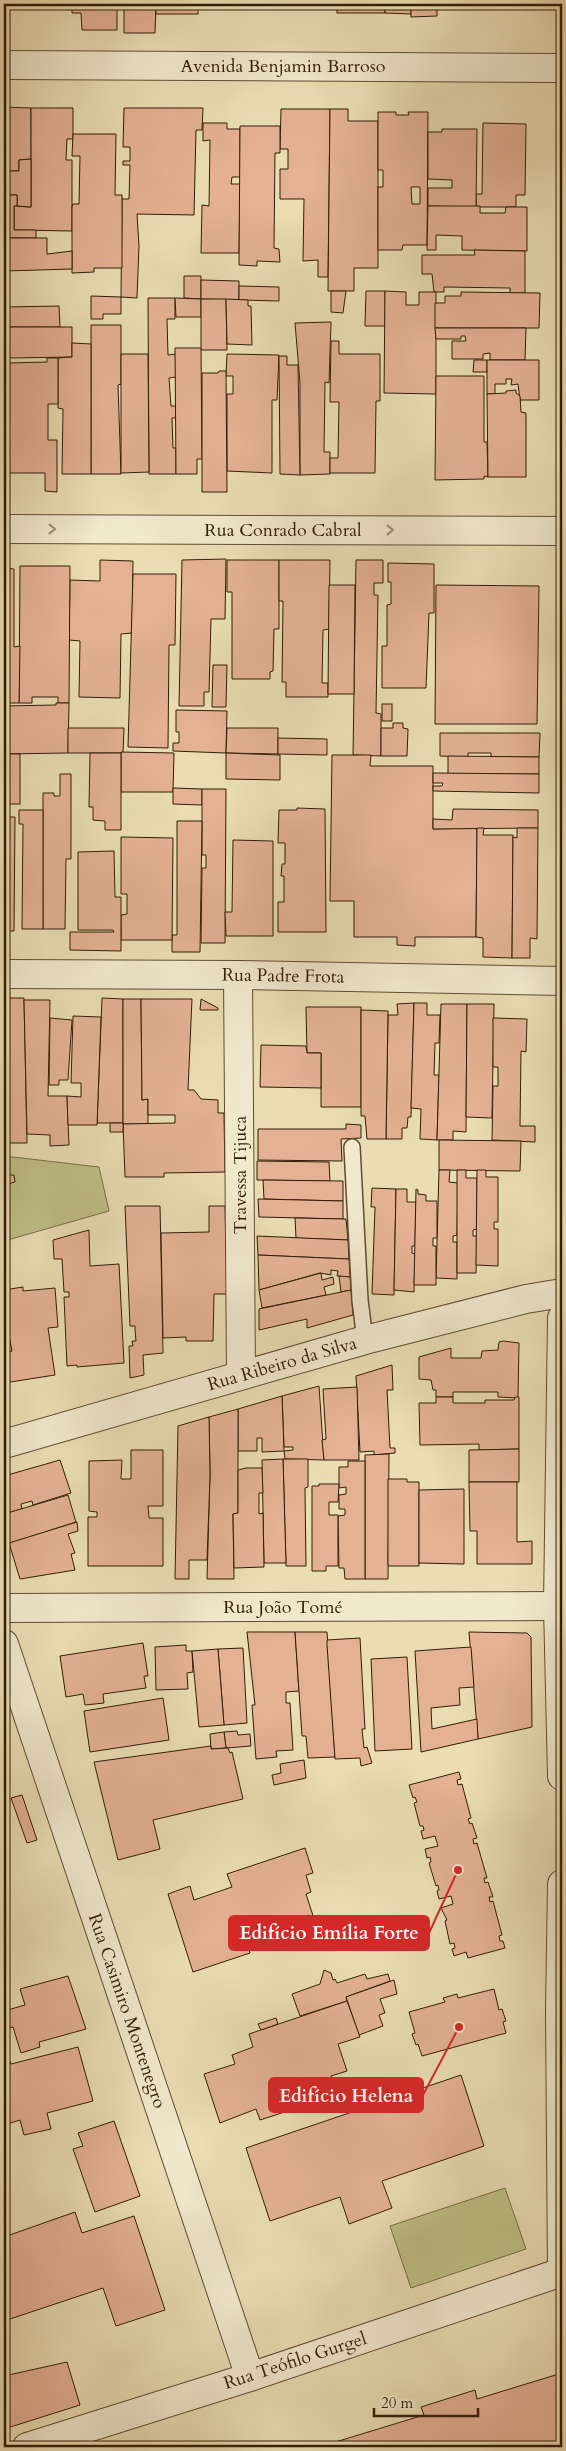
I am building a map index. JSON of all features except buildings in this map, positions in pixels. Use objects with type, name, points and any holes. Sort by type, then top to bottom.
[{"type":"street","name":"Avenida Benjamin Barroso","points":[[4,65],[562,68]]},
{"type":"street","name":"Rua Conrado Cabral","points":[[4,529],[562,531]]},
{"type":"street","name":"Rua Padre Frota","points":[[4,974],[238,975],[562,981]]},
{"type":"street","name":"Travessa Tijuca","points":[[238,975],[241,1375]]},
{"type":"street","name":"Rua Ribeiro da Silva","points":[[4,1444],[365,1340],[526,1299],[562,1293]]},
{"type":"street","points":[[562,1318],[560,1606],[562,1776]]},
{"type":"street","name":"Rua João Tomé","points":[[4,1608],[560,1606]]},
{"type":"street","name":"Rua Casimiro Montenegro","points":[[4,1644],[250,2377]]},
{"type":"street","points":[[562,1884],[562,2272]]},
{"type":"street","name":"Rua Teófilo Gurgel","points":[[27,2447],[250,2377],[562,2272]]},
{"type":"lane","points":[[352,1146],[360,1300],[365,1340]]},
{"type":"green space","points":[[4,1156],[99,1167],[109,1211],[4,1241]]},
{"type":"green space","points":[[505,2188],[526,2249],[411,2288],[390,2226]]},
{"type":"place","name":"Edifício Emília Forte","points":[[458,1870]]},
{"type":"place","name":"Edifício Helena","points":[[459,2027]]}]
